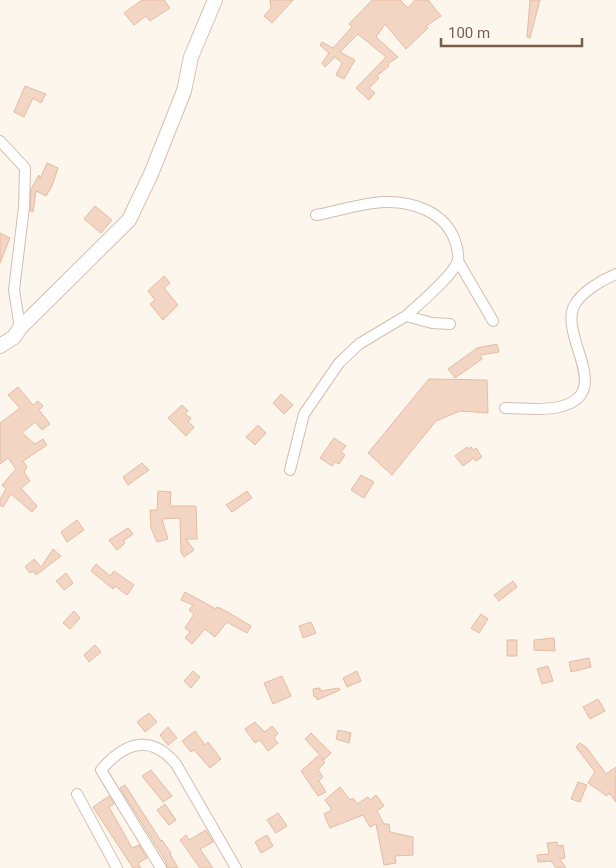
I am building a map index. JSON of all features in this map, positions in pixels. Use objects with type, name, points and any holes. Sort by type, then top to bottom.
[{"type":"street","points":[[0,346],[14,337],[20,328],[129,220],[151,174],[184,91],[191,57],[215,0]]},
{"type":"street","points":[[0,141],[25,168],[24,207],[14,290],[20,328]]},
{"type":"street","points":[[316,215],[383,202],[414,204],[429,210],[451,230],[458,250],[458,261],[493,321]]},
{"type":"street","points":[[290,470],[304,414],[339,363],[359,344],[406,316],[441,282],[458,261]]},
{"type":"street","points":[[505,408],[559,407],[577,400],[583,394],[587,388],[588,378],[573,321],[573,310],[585,294],[616,274]]},
{"type":"street","points":[[406,316],[432,323],[450,324]]},
{"type":"street","points":[[161,868],[101,770],[111,758],[127,747],[147,745],[165,751],[176,764],[236,868]]},
{"type":"street","points":[[77,794],[117,868]]},
{"type":"building","points":[[142,0],[164,0],[170,8],[150,21],[146,16],[134,25],[124,13]]},
{"type":"building","points":[[270,0],[293,0],[272,23],[264,16],[271,8]]},
{"type":"building","points":[[372,0],[400,0],[408,8],[415,0],[428,0],[441,16],[426,26],[428,28],[406,49],[385,24],[376,37],[398,57],[388,64],[389,66],[377,76],[379,78],[369,88],[375,93],[369,100],[356,88],[386,57],[358,34],[340,52],[355,60],[344,79],[336,75],[342,63],[335,57],[325,67],[322,63],[329,53],[320,45],[322,42],[333,48],[352,27],[349,24]]},
{"type":"building","points":[[530,0],[540,0],[530,38],[527,37]]},
{"type":"building","points":[[25,86],[46,94],[41,103],[33,98],[24,117],[14,112]]},
{"type":"building","points":[[47,163],[58,168],[52,186],[46,196],[36,191],[33,212],[30,211],[31,189],[39,175],[40,179]]},
{"type":"building","points":[[95,206],[112,220],[101,233],[84,219]]},
{"type":"building","points":[[0,233],[10,238],[0,263]]},
{"type":"building","points":[[164,276],[170,283],[164,288],[178,305],[163,320],[150,304],[155,300],[148,291]]},
{"type":"building","points":[[497,344],[499,352],[480,355],[482,359],[455,378],[448,369],[477,348]]},
{"type":"building","points":[[429,379],[487,380],[488,413],[460,411],[436,421],[392,475],[368,453]]},
{"type":"building","points":[[18,387],[33,405],[38,401],[43,406],[39,410],[50,424],[42,430],[35,422],[22,433],[35,444],[43,439],[47,445],[23,461],[27,467],[24,472],[30,481],[21,488],[37,506],[32,512],[11,494],[3,507],[0,505],[0,499],[6,489],[2,485],[16,469],[8,458],[0,464],[0,423],[20,408],[8,395]]},
{"type":"building","points":[[281,394],[293,405],[284,414],[273,403]]},
{"type":"building","points":[[182,405],[188,411],[185,414],[191,418],[188,422],[194,427],[186,436],[168,418]]},
{"type":"building","points":[[258,425],[266,433],[255,445],[246,437]]},
{"type":"building","points":[[334,438],[346,446],[341,452],[345,455],[339,464],[335,462],[332,466],[320,458]]},
{"type":"building","points":[[467,447],[468,449],[471,447],[473,450],[476,448],[482,457],[476,461],[474,458],[463,466],[455,456]]},
{"type":"building","points":[[142,463],[149,470],[128,485],[123,477]]},
{"type":"building","points":[[361,475],[374,482],[364,498],[351,490]]},
{"type":"building","points":[[158,491],[171,492],[170,506],[196,506],[197,539],[186,539],[194,550],[184,557],[181,552],[180,518],[162,519],[168,539],[157,542],[151,528],[150,510],[157,510]]},
{"type":"building","points":[[247,491],[252,498],[232,512],[226,505]]},
{"type":"building","points":[[77,520],[84,530],[67,542],[61,532]]},
{"type":"building","points":[[128,528],[133,534],[123,541],[125,543],[117,550],[109,540]]},
{"type":"building","points":[[53,549],[61,556],[36,575],[33,571],[30,573],[25,567],[34,559],[41,567]]},
{"type":"building","points":[[96,564],[110,576],[114,571],[134,585],[127,595],[115,586],[113,589],[91,571]]},
{"type":"building","points":[[66,573],[73,583],[64,590],[56,581]]},
{"type":"building","points":[[513,581],[517,587],[499,601],[494,595]]},
{"type":"building","points":[[185,592],[216,609],[217,607],[224,610],[251,626],[247,633],[227,622],[215,637],[205,629],[192,644],[185,638],[190,632],[185,628],[194,614],[189,610],[193,605],[181,600]]},
{"type":"building","points":[[74,611],[80,618],[70,629],[63,623]]},
{"type":"building","points":[[481,614],[488,619],[479,633],[471,628]]},
{"type":"building","points":[[311,622],[316,633],[303,638],[299,626]]},
{"type":"building","points":[[554,638],[555,651],[534,650],[534,640]]},
{"type":"building","points":[[507,640],[517,640],[517,656],[507,656]]},
{"type":"building","points":[[95,645],[101,652],[89,662],[84,655]]},
{"type":"building","points":[[589,658],[591,667],[571,672],[569,662]]},
{"type":"building","points":[[548,666],[553,681],[542,684],[537,669]]},
{"type":"building","points":[[193,671],[200,677],[191,688],[184,681]]},
{"type":"building","points":[[357,671],[361,681],[347,687],[343,678]]},
{"type":"building","points":[[282,676],[291,696],[273,704],[264,683]]},
{"type":"building","points":[[320,688],[320,691],[339,688],[340,690],[317,700],[317,697],[314,697],[313,689]]},
{"type":"building","points":[[598,699],[605,711],[590,719],[583,707]]},
{"type":"building","points":[[149,713],[157,722],[145,732],[137,722]]},
{"type":"building","points":[[255,722],[265,732],[272,726],[278,733],[274,738],[278,743],[268,751],[260,740],[255,743],[245,729]]},
{"type":"building","points":[[168,727],[177,738],[168,745],[160,735]]},
{"type":"building","points":[[338,730],[351,733],[349,743],[336,739]]},
{"type":"building","points":[[195,731],[205,745],[208,742],[221,759],[210,768],[194,750],[191,752],[182,741]]},
{"type":"building","points":[[311,733],[331,753],[324,760],[305,739]]},
{"type":"building","points":[[580,743],[587,748],[606,774],[616,767],[616,802],[609,793],[607,796],[588,783],[595,772],[576,747]]},
{"type":"building","points":[[318,756],[325,762],[318,770],[323,777],[319,781],[326,792],[318,796],[301,771]]},
{"type":"building","points":[[151,770],[172,796],[163,802],[142,776]]},
{"type":"building","points":[[578,782],[587,785],[580,802],[571,799]]},
{"type":"building","points":[[125,785],[161,841],[171,853],[178,868],[168,868],[165,860],[120,788]]},
{"type":"building","points":[[340,787],[350,800],[353,798],[357,804],[368,797],[370,800],[376,795],[384,806],[377,811],[384,824],[389,824],[390,832],[413,837],[413,855],[395,856],[396,863],[384,865],[376,824],[370,827],[363,815],[330,828],[324,814],[332,810],[325,800]]},
{"type":"building","points":[[109,796],[114,804],[109,807],[132,848],[139,845],[147,858],[138,863],[141,868],[133,868],[93,807]]},
{"type":"building","points":[[165,804],[176,820],[169,825],[157,810]]},
{"type":"building","points":[[278,813],[287,826],[276,833],[267,820]]},
{"type":"building","points":[[206,830],[213,842],[200,849],[213,868],[200,868],[180,840],[186,835],[189,840]]},
{"type":"building","points":[[267,835],[273,846],[261,853],[255,842]]},
{"type":"building","points":[[557,842],[558,846],[563,845],[565,858],[560,859],[566,868],[556,868],[551,861],[538,862],[537,855],[549,854],[547,843]]}]
